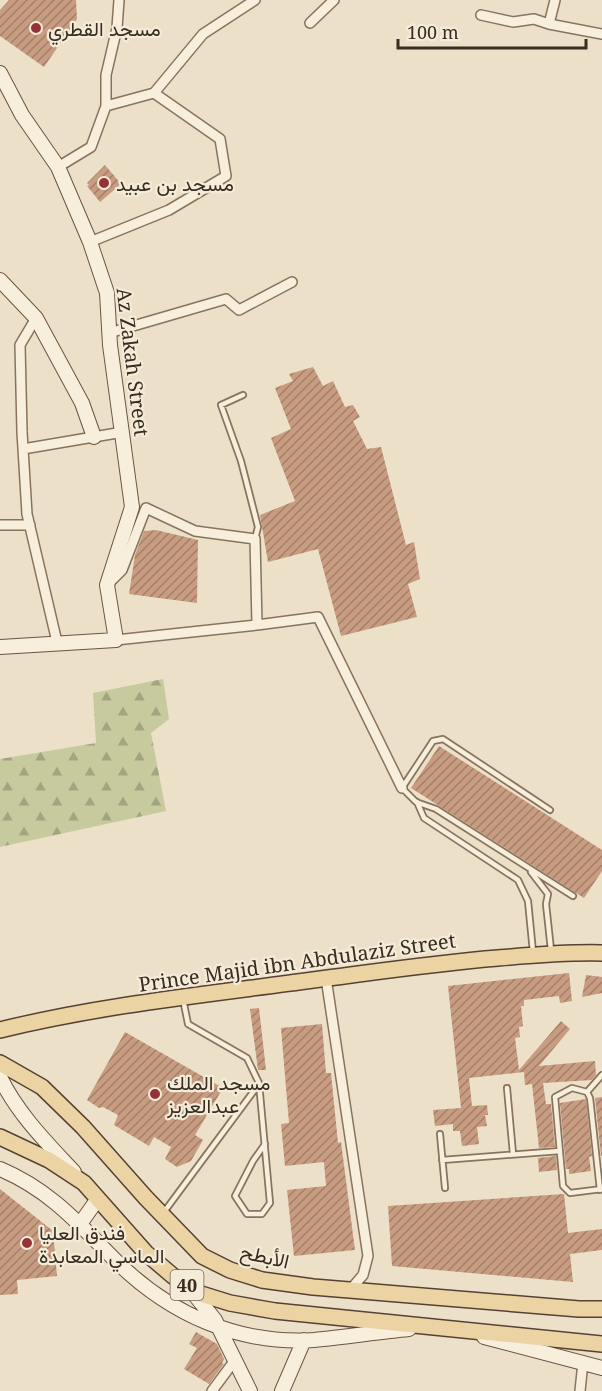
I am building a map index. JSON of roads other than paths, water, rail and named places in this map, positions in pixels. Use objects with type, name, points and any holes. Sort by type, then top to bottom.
[{"type":"main road","name":"Prince Majid ibn Abdulaziz Street","points":[[0,1029],[41,1020],[183,998],[441,963],[533,955],[602,953]]},
{"type":"main road","name":"الأبطح","points":[[0,1063],[42,1088],[83,1127],[202,1256],[230,1270],[262,1280],[579,1309],[602,1309]]},
{"type":"main road","name":"40","points":[[0,1137],[49,1160],[84,1183],[146,1253],[173,1276],[201,1294],[230,1303],[264,1309],[458,1331],[602,1344]]},
{"type":"street","points":[[58,167],[91,147],[106,106],[106,75],[117,28],[119,0]]},
{"type":"street","points":[[106,106],[154,93],[203,34],[255,0]]},
{"type":"street","points":[[310,23],[334,0]]},
{"type":"street","points":[[549,24],[555,0]]},
{"type":"street","points":[[481,15],[513,22],[534,19],[602,34]]},
{"type":"street","name":"Az Zakah Street","points":[[0,73],[22,115],[58,167],[90,242],[107,293],[109,333],[132,507],[107,585],[116,640]]},
{"type":"street","points":[[90,242],[169,210],[226,176],[220,139],[154,93]]},
{"type":"street","points":[[0,280],[36,318],[82,403],[94,437]]},
{"type":"street","points":[[109,333],[226,299],[239,310],[292,282]]},
{"type":"street","points":[[36,318],[20,345],[23,449],[30,525],[57,642]]},
{"type":"street","points":[[23,449],[123,432]]},
{"type":"street","points":[[107,585],[122,570],[146,508],[195,531],[255,539],[257,626]]},
{"type":"street","points":[[0,525],[30,525]]},
{"type":"street","points":[[0,647],[116,640],[318,618],[402,788]]},
{"type":"street","points":[[326,978],[368,1256],[363,1275],[351,1289]]},
{"type":"street","points":[[0,1077],[42,1139],[84,1183]]},
{"type":"street","points":[[0,1168],[44,1192],[80,1224],[140,1285],[175,1308],[201,1321],[266,1338],[304,1340],[423,1327]]},
{"type":"street","points":[[80,1224],[97,1200]]},
{"type":"street","points":[[187,1285],[219,1327],[250,1391]]},
{"type":"street","points":[[458,1331],[602,1368]]},
{"type":"street","points":[[282,1391],[304,1340]]},
{"type":"street","points":[[212,1391],[235,1360]]},
{"type":"street","points":[[580,1391],[583,1362]]},
{"type":"lane","points":[[243,395],[221,405],[241,461],[258,527],[255,539]]},
{"type":"lane","points":[[533,955],[528,901],[518,880],[424,818],[416,802],[402,788],[433,741],[443,739],[550,810]]},
{"type":"lane","points":[[416,802],[436,809],[573,896]]},
{"type":"lane","points":[[528,867],[548,894],[546,904],[552,954]]},
{"type":"lane","points":[[183,998],[188,1024],[247,1058],[259,1083],[265,1144],[270,1203],[262,1214],[247,1214],[235,1196],[253,1161],[265,1144]]},
{"type":"lane","points":[[587,1092],[602,1075]]},
{"type":"lane","points":[[162,1214],[259,1083]]},
{"type":"lane","points":[[507,1088],[513,1154]]},
{"type":"lane","points":[[572,1088],[587,1092],[590,1098],[601,1190],[570,1193],[562,1186],[560,1151],[555,1097],[572,1088]]},
{"type":"lane","points":[[440,1134],[445,1188]]},
{"type":"lane","points":[[442,1160],[560,1151]]},
{"type":"place","name":"مسجد القطري","points":[[36,28]]},
{"type":"place","name":"مسجد بن عبيد","points":[[104,183]]},
{"type":"place","name":"مسجد الملك عبدالعزيز","points":[[155,1094]]},
{"type":"place","name":"فندق العليا الماسي المعابدة","points":[[27,1243]]}]
